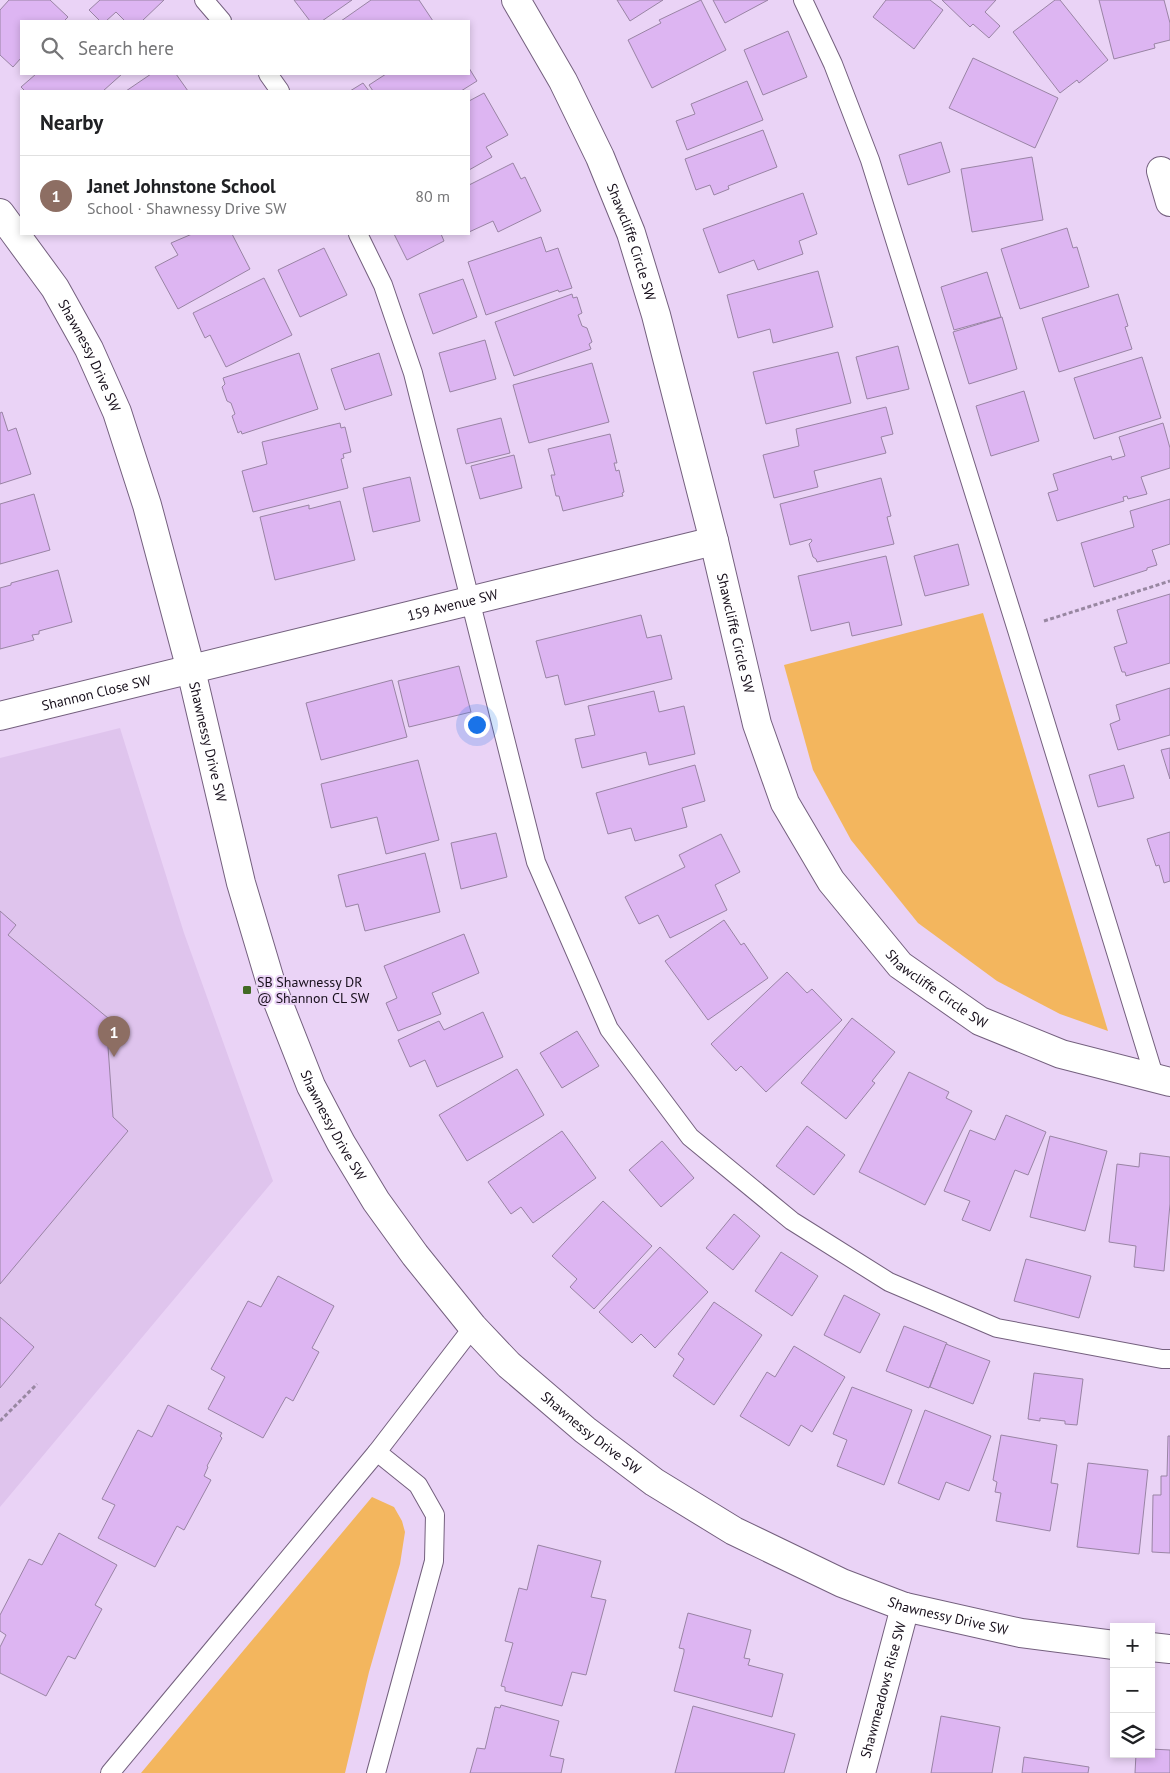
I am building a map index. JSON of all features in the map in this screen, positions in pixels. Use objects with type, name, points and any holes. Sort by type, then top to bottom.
[{"type":"street","name":"Shawcliffe Circle SW","points":[[516,0],[563,81],[600,157],[631,234],[656,315],[714,541],[757,724],[784,804],[838,889],[900,965],[980,1021],[1061,1054],[1163,1081]]},
{"type":"street","points":[[1161,171],[1170,202]]},
{"type":"street","name":"Shawnessy Drive SW","points":[[0,213],[55,288],[90,349],[117,412],[147,505],[191,670],[241,883],[272,987],[312,1086],[341,1144],[376,1201],[415,1255],[474,1327],[510,1365],[578,1424],[654,1482],[734,1531],[842,1583],[905,1607],[1021,1633],[1110,1644]]},
{"type":"street","name":"159 Avenue SW","points":[[191,670],[714,541]]},
{"type":"street","name":"Shannon Close SW","points":[[0,716],[191,670]]},
{"type":"street","name":"Shawmeadows Rise SW","points":[[861,1773],[905,1607]]},
{"type":"street","points":[[1155,1647],[1170,1648]]},
{"type":"lane","points":[[204,0],[221,20]]},
{"type":"lane","points":[[804,0],[833,64],[870,160],[1017,630],[1163,1081]]},
{"type":"lane","points":[[269,75],[279,90]]},
{"type":"lane","points":[[358,235],[383,285],[413,373],[536,862],[609,1030],[690,1137],[792,1221],[889,1282],[997,1328],[1162,1359],[1170,1358]]},
{"type":"lane","points":[[110,1773],[377,1452],[474,1327]]},
{"type":"lane","points":[[376,1773],[434,1562],[434,1515],[418,1486],[377,1452]]},
{"type":"path","points":[[1017,630],[1170,581]]},
{"type":"path","points":[[0,1421],[37,1384]]},
{"type":"shaded area","points":[[983,613],[1108,1031],[1060,1014],[997,981],[918,923],[851,840],[813,770],[784,665]]},
{"type":"shaded area","points":[[120,728],[184,933],[273,1181],[0,1507],[0,758]]},
{"type":"shaded area","points":[[372,1497],[394,1507],[402,1521],[405,1532],[400,1564],[369,1672],[345,1773],[141,1773]]},
{"type":"building","points":[[9,0],[50,0],[68,17],[65,20],[20,20],[20,59],[13,67],[0,55],[0,10]]},
{"type":"building","points":[[100,0],[164,0],[143,20],[124,20],[116,12],[107,20],[99,20],[89,10]]},
{"type":"building","points":[[294,0],[352,0],[323,20],[309,20]]},
{"type":"building","points":[[371,0],[419,0],[432,20],[342,20]]},
{"type":"building","points":[[617,0],[663,0],[630,21]]},
{"type":"building","points":[[701,0],[726,50],[652,88],[628,40],[661,23],[659,20]]},
{"type":"building","points":[[713,0],[768,0],[725,23]]},
{"type":"building","points":[[886,0],[930,0],[943,10],[914,49],[873,17]]},
{"type":"building","points":[[942,0],[996,0],[985,12],[1000,26],[989,38],[973,24],[970,27]]},
{"type":"building","points":[[1055,0],[1060,0],[1108,60],[1079,83],[1077,80],[1060,93],[1013,32]]},
{"type":"building","points":[[1099,0],[1164,0],[1170,23],[1170,40],[1154,44],[1155,48],[1114,59]]},
{"type":"building","points":[[788,31],[807,77],[763,95],[744,50]]},
{"type":"building","points":[[973,58],[1058,98],[1035,148],[949,108]]},
{"type":"building","points":[[470,70],[477,81],[463,90],[372,90],[369,85],[384,75],[470,75]]},
{"type":"building","points":[[35,75],[121,75],[104,90],[24,90],[21,87]]},
{"type":"building","points":[[150,75],[177,75],[187,90],[127,90]]},
{"type":"building","points":[[747,81],[763,120],[687,150],[676,121],[695,114],[691,104]]},
{"type":"building","points":[[363,83],[368,90],[352,90]]},
{"type":"building","points":[[484,93],[508,135],[486,147],[492,157],[470,169],[470,100]]},
{"type":"building","points":[[763,130],[777,167],[728,186],[729,189],[714,195],[710,185],[696,190],[685,159]]},
{"type":"building","points":[[941,142],[950,172],[908,185],[899,155]]},
{"type":"building","points":[[1032,157],[1043,220],[972,232],[961,169]]},
{"type":"building","points":[[513,163],[521,179],[525,177],[541,211],[498,232],[493,221],[470,232],[470,184]]},
{"type":"building","points":[[803,193],[817,234],[799,241],[803,254],[758,270],[754,260],[719,273],[703,229]]},
{"type":"building","points":[[1067,228],[1073,248],[1077,247],[1089,287],[1020,309],[1001,249]]},
{"type":"building","points":[[190,235],[233,235],[250,269],[178,309],[155,267],[178,255],[171,243]]},
{"type":"building","points":[[394,235],[441,235],[444,241],[407,260]]},
{"type":"building","points":[[541,237],[546,252],[558,248],[572,288],[559,292],[558,290],[486,315],[468,262]]},
{"type":"building","points":[[324,248],[347,295],[300,317],[278,270]]},
{"type":"building","points":[[818,271],[833,327],[773,343],[770,329],[738,338],[727,295]]},
{"type":"building","points":[[987,272],[1001,317],[954,330],[941,287]]},
{"type":"building","points":[[264,278],[292,335],[226,367],[210,335],[205,338],[193,313]]},
{"type":"building","points":[[463,279],[477,317],[433,334],[419,294]]},
{"type":"building","points":[[572,294],[573,298],[577,297],[582,313],[578,315],[582,326],[587,328],[592,342],[589,344],[591,349],[514,376],[495,322]]},
{"type":"building","points":[[1118,294],[1128,326],[1125,327],[1132,349],[1059,372],[1042,318]]},
{"type":"building","points":[[1002,317],[1017,369],[969,384],[953,332]]},
{"type":"building","points":[[485,340],[496,379],[450,392],[439,353]]},
{"type":"building","points":[[898,346],[909,389],[867,399],[856,357]]},
{"type":"building","points":[[838,352],[851,403],[766,424],[753,372]]},
{"type":"building","points":[[299,353],[318,409],[242,434],[241,431],[238,433],[232,416],[235,414],[231,403],[227,401],[222,387],[225,384],[223,378]]},
{"type":"building","points":[[379,353],[392,395],[345,410],[331,369]]},
{"type":"building","points":[[1142,357],[1161,418],[1094,439],[1074,378]]},
{"type":"building","points":[[592,363],[609,422],[529,443],[513,385]]},
{"type":"building","points":[[1024,391],[1039,441],[991,456],[976,406]]},
{"type":"building","points":[[886,407],[893,434],[881,437],[886,453],[814,471],[818,487],[774,498],[763,455],[799,446],[796,429]]},
{"type":"building","points":[[2,412],[8,431],[16,428],[31,474],[0,484],[0,413]]},
{"type":"building","points":[[501,418],[510,453],[466,464],[457,429]]},
{"type":"building","points":[[340,423],[341,428],[345,427],[351,452],[343,454],[344,458],[341,459],[348,488],[253,512],[242,471],[267,464],[262,442]]},
{"type":"building","points":[[1163,423],[1170,448],[1170,468],[1141,477],[1147,494],[1128,499],[1127,496],[1123,497],[1124,501],[1057,521],[1048,493],[1058,490],[1053,474],[1111,456],[1112,460],[1125,456],[1119,437]]},
{"type":"building","points":[[610,434],[617,463],[614,463],[616,471],[619,470],[624,492],[622,493],[623,496],[563,511],[559,496],[556,496],[551,475],[555,475],[548,449]]},
{"type":"building","points":[[514,455],[522,488],[480,499],[471,466]]},
{"type":"building","points":[[410,477],[420,521],[373,532],[363,488]]},
{"type":"building","points":[[881,478],[891,516],[887,517],[894,544],[817,562],[813,557],[809,544],[812,541],[811,539],[790,545],[780,504]]},
{"type":"building","points":[[34,494],[50,550],[0,564],[0,504]]},
{"type":"building","points":[[1170,499],[1170,544],[1152,550],[1157,565],[1094,587],[1081,543],[1134,527],[1130,511]]},
{"type":"building","points":[[340,501],[355,560],[275,580],[260,517],[309,505],[309,509]]},
{"type":"building","points":[[958,544],[969,585],[925,596],[914,556]]},
{"type":"building","points":[[886,556],[902,625],[852,636],[849,622],[811,631],[798,576]]},
{"type":"building","points":[[58,570],[72,622],[39,631],[39,634],[32,635],[34,640],[0,649],[0,588],[11,585],[11,583]]},
{"type":"building","points":[[1170,594],[1170,663],[1126,676],[1125,672],[1122,672],[1114,647],[1127,643],[1117,610]]},
{"type":"building","points":[[641,615],[647,638],[661,635],[672,679],[565,705],[558,675],[546,678],[536,641]]},
{"type":"building","points":[[459,666],[471,712],[409,727],[398,681]]},
{"type":"building","points":[[392,680],[407,737],[321,760],[306,703]]},
{"type":"building","points":[[1170,688],[1170,735],[1118,750],[1110,724],[1120,720],[1116,705]]},
{"type":"building","points":[[654,691],[659,712],[684,706],[695,754],[649,765],[646,752],[582,768],[575,739],[595,735],[588,706]]},
{"type":"building","points":[[1170,748],[1170,779],[1161,750]]},
{"type":"building","points":[[418,760],[439,840],[386,854],[377,817],[331,828],[321,784]]},
{"type":"building","points":[[695,765],[705,801],[682,808],[687,827],[635,841],[631,828],[608,834],[596,793]]},
{"type":"building","points":[[1124,765],[1134,798],[1098,807],[1089,775]]},
{"type":"building","points":[[1170,832],[1170,881],[1164,883],[1159,865],[1156,866],[1147,839]]},
{"type":"building","points":[[496,833],[507,877],[461,889],[451,843]]},
{"type":"building","points":[[721,834],[740,872],[715,885],[727,910],[670,938],[658,915],[639,924],[625,897],[685,867],[679,855]]},
{"type":"building","points":[[425,853],[440,912],[365,931],[358,904],[346,907],[338,875]]},
{"type":"building","points":[[0,911],[16,925],[8,935],[120,1028],[108,1047],[113,1117],[128,1131],[0,1284]]},
{"type":"building","points":[[724,920],[741,945],[744,943],[768,978],[708,1020],[665,961]]},
{"type":"building","points":[[464,934],[479,973],[432,993],[441,1014],[398,1031],[386,1003],[397,998],[384,966]]},
{"type":"building","points":[[787,972],[807,993],[812,989],[842,1020],[766,1092],[741,1066],[736,1071],[711,1044]]},
{"type":"building","points":[[483,1012],[503,1057],[437,1087],[425,1060],[410,1067],[398,1040],[439,1021],[444,1030]]},
{"type":"building","points":[[852,1018],[895,1052],[872,1081],[875,1083],[846,1119],[801,1083]]},
{"type":"building","points":[[577,1031],[599,1066],[562,1088],[540,1053]]},
{"type":"building","points":[[517,1069],[544,1115],[467,1161],[439,1115]]},
{"type":"building","points":[[909,1072],[949,1092],[946,1098],[972,1111],[925,1205],[859,1172]]},
{"type":"building","points":[[1006,1115],[1046,1132],[1028,1175],[1015,1170],[990,1231],[962,1220],[970,1201],[944,1191],[970,1130],[995,1140]]},
{"type":"building","points":[[807,1126],[845,1155],[814,1195],[776,1166]]},
{"type":"building","points":[[562,1131],[596,1178],[533,1223],[521,1207],[511,1214],[488,1182]]},
{"type":"building","points":[[1050,1136],[1107,1151],[1085,1231],[1030,1217]]},
{"type":"building","points":[[662,1141],[694,1178],[661,1207],[629,1170]]},
{"type":"building","points":[[1140,1153],[1170,1157],[1170,1204],[1164,1271],[1134,1267],[1136,1246],[1109,1242],[1117,1164],[1139,1167]]},
{"type":"building","points":[[603,1201],[652,1246],[594,1309],[570,1287],[577,1279],[552,1256]]},
{"type":"building","points":[[734,1214],[760,1236],[733,1270],[706,1248]]},
{"type":"building","points":[[660,1247],[708,1292],[655,1348],[641,1334],[632,1343],[599,1312]]},
{"type":"building","points":[[781,1252],[818,1276],[792,1316],[755,1291]]},
{"type":"building","points":[[1026,1259],[1091,1276],[1079,1318],[1014,1301]]},
{"type":"building","points":[[278,1276],[334,1306],[312,1348],[319,1352],[293,1401],[286,1397],[263,1438],[208,1409],[225,1377],[211,1369],[248,1301],[261,1307]]},
{"type":"building","points":[[844,1295],[880,1314],[860,1353],[824,1335]]},
{"type":"building","points":[[714,1302],[762,1335],[714,1405],[673,1376],[684,1359],[678,1354]]},
{"type":"building","points":[[0,1317],[34,1347],[0,1388]]},
{"type":"building","points":[[904,1326],[947,1343],[929,1388],[886,1371]]},
{"type":"building","points":[[946,1344],[990,1361],[973,1404],[930,1387]]},
{"type":"building","points":[[794,1346],[845,1377],[812,1432],[801,1425],[789,1446],[740,1416],[767,1372],[775,1377]]},
{"type":"building","points":[[1034,1373],[1083,1379],[1077,1425],[1065,1424],[1065,1421],[1040,1418],[1040,1421],[1028,1419]]},
{"type":"building","points":[[852,1387],[912,1410],[884,1485],[837,1466],[847,1440],[833,1434]]},
{"type":"building","points":[[168,1405],[222,1433],[220,1436],[222,1438],[207,1466],[204,1476],[211,1480],[184,1530],[177,1526],[155,1567],[98,1538],[115,1505],[102,1499],[138,1430],[152,1437]]},
{"type":"building","points":[[925,1410],[991,1436],[969,1491],[946,1482],[939,1500],[898,1483]]},
{"type":"building","points":[[1001,1435],[1057,1445],[1051,1483],[1058,1484],[1050,1531],[996,1521],[1001,1493],[995,1492],[997,1482],[993,1480]]},
{"type":"building","points":[[1168,1436],[1170,1436],[1170,1553],[1152,1552],[1153,1495],[1161,1495],[1161,1476],[1167,1476]]},
{"type":"building","points":[[1088,1463],[1148,1470],[1139,1554],[1077,1547]]},
{"type":"building","points":[[59,1533],[117,1565],[95,1605],[102,1609],[75,1659],[68,1656],[46,1696],[0,1673],[0,1647],[6,1635],[0,1631],[0,1615],[29,1559],[42,1565]]},
{"type":"building","points":[[538,1545],[601,1561],[591,1597],[606,1600],[586,1675],[572,1672],[562,1706],[505,1691],[505,1687],[501,1686],[513,1643],[505,1641],[519,1588],[527,1590]]},
{"type":"building","points":[[688,1613],[751,1630],[744,1658],[750,1659],[748,1665],[783,1674],[772,1717],[674,1691],[684,1652],[684,1649],[679,1648]]},
{"type":"building","points":[[501,1705],[559,1721],[550,1756],[564,1759],[561,1773],[470,1773],[477,1748],[485,1749],[495,1707],[500,1708]]},
{"type":"building","points":[[693,1706],[795,1734],[784,1773],[675,1773]]},
{"type":"building","points":[[941,1716],[1000,1727],[992,1773],[931,1773]]},
{"type":"building","points":[[1155,1749],[1170,1750],[1170,1773],[1135,1773],[1136,1758],[1155,1758]]},
{"type":"building","points":[[1024,1757],[1089,1767],[1088,1773],[1022,1773]]},
{"type":"place","name":"SB Shawnessy DR @ Shannon CL SW","points":[[247,990]]},
{"type":"place","name":"Janet Johnstone School","points":[[114,1057]]}]
